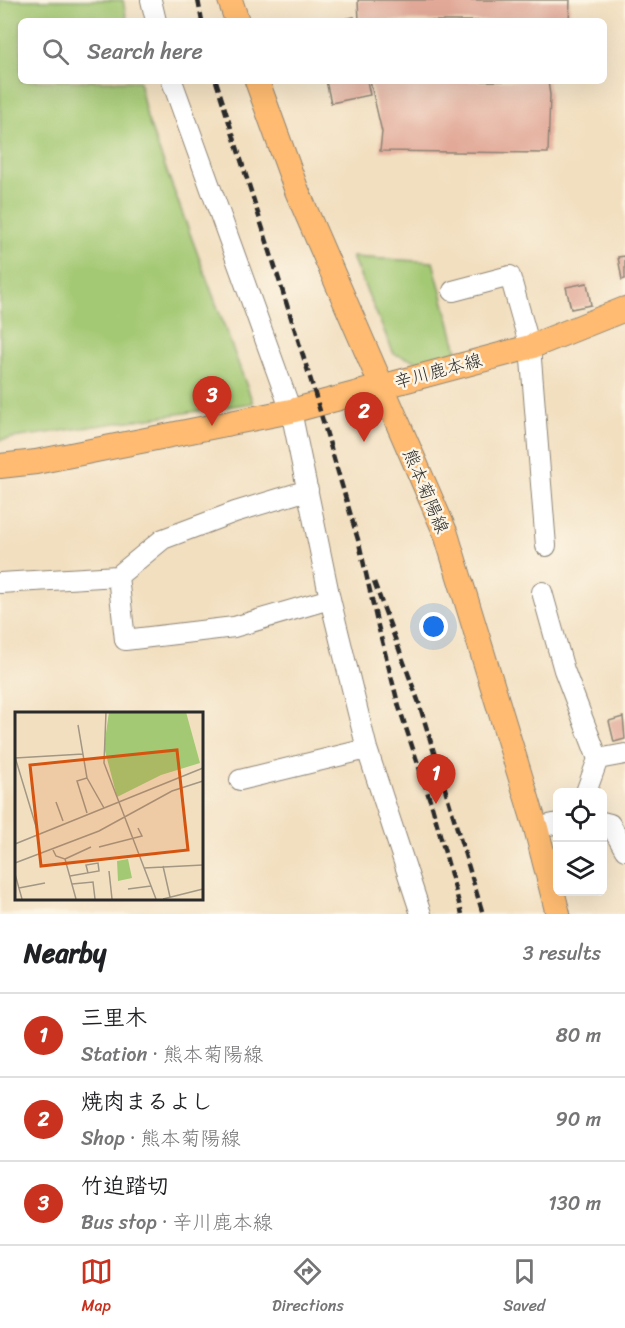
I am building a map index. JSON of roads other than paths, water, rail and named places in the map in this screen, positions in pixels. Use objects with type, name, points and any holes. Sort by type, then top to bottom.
[{"type":"main road","points":[[230,0],[236,18]]},
{"type":"main road","name":"熊本菊陽線","points":[[257,84],[297,191],[446,534],[547,825],[558,914]]},
{"type":"main road","name":"辛川鹿本線","points":[[0,466],[36,462],[291,411],[530,347],[625,309]]},
{"type":"street","points":[[151,0],[155,18]]},
{"type":"street","points":[[173,84],[291,411],[330,598],[367,749],[419,914]]},
{"type":"street","points":[[453,291],[510,276],[530,347],[546,546]]},
{"type":"street","points":[[0,583],[118,576],[163,538],[235,512],[308,490]]},
{"type":"street","points":[[118,576],[125,640],[234,627],[330,598]]},
{"type":"street","points":[[542,592],[564,670],[598,759],[587,788]]},
{"type":"street","points":[[240,780],[367,749]]},
{"type":"street","points":[[598,759],[625,754]]},
{"type":"street","points":[[607,823],[610,824],[625,850]]},
{"type":"railway","points":[[198,0],[201,18]]},
{"type":"railway","points":[[217,84],[312,384],[359,543],[399,707],[432,806],[462,914]]},
{"type":"railway","points":[[374,582],[419,703],[483,914]]},
{"type":"place","name":"竹迫踏切","points":[[212,426]]},
{"type":"place","name":"焼肉まるよし","points":[[364,442]]},
{"type":"place","name":"三里木","points":[[436,804]]}]
